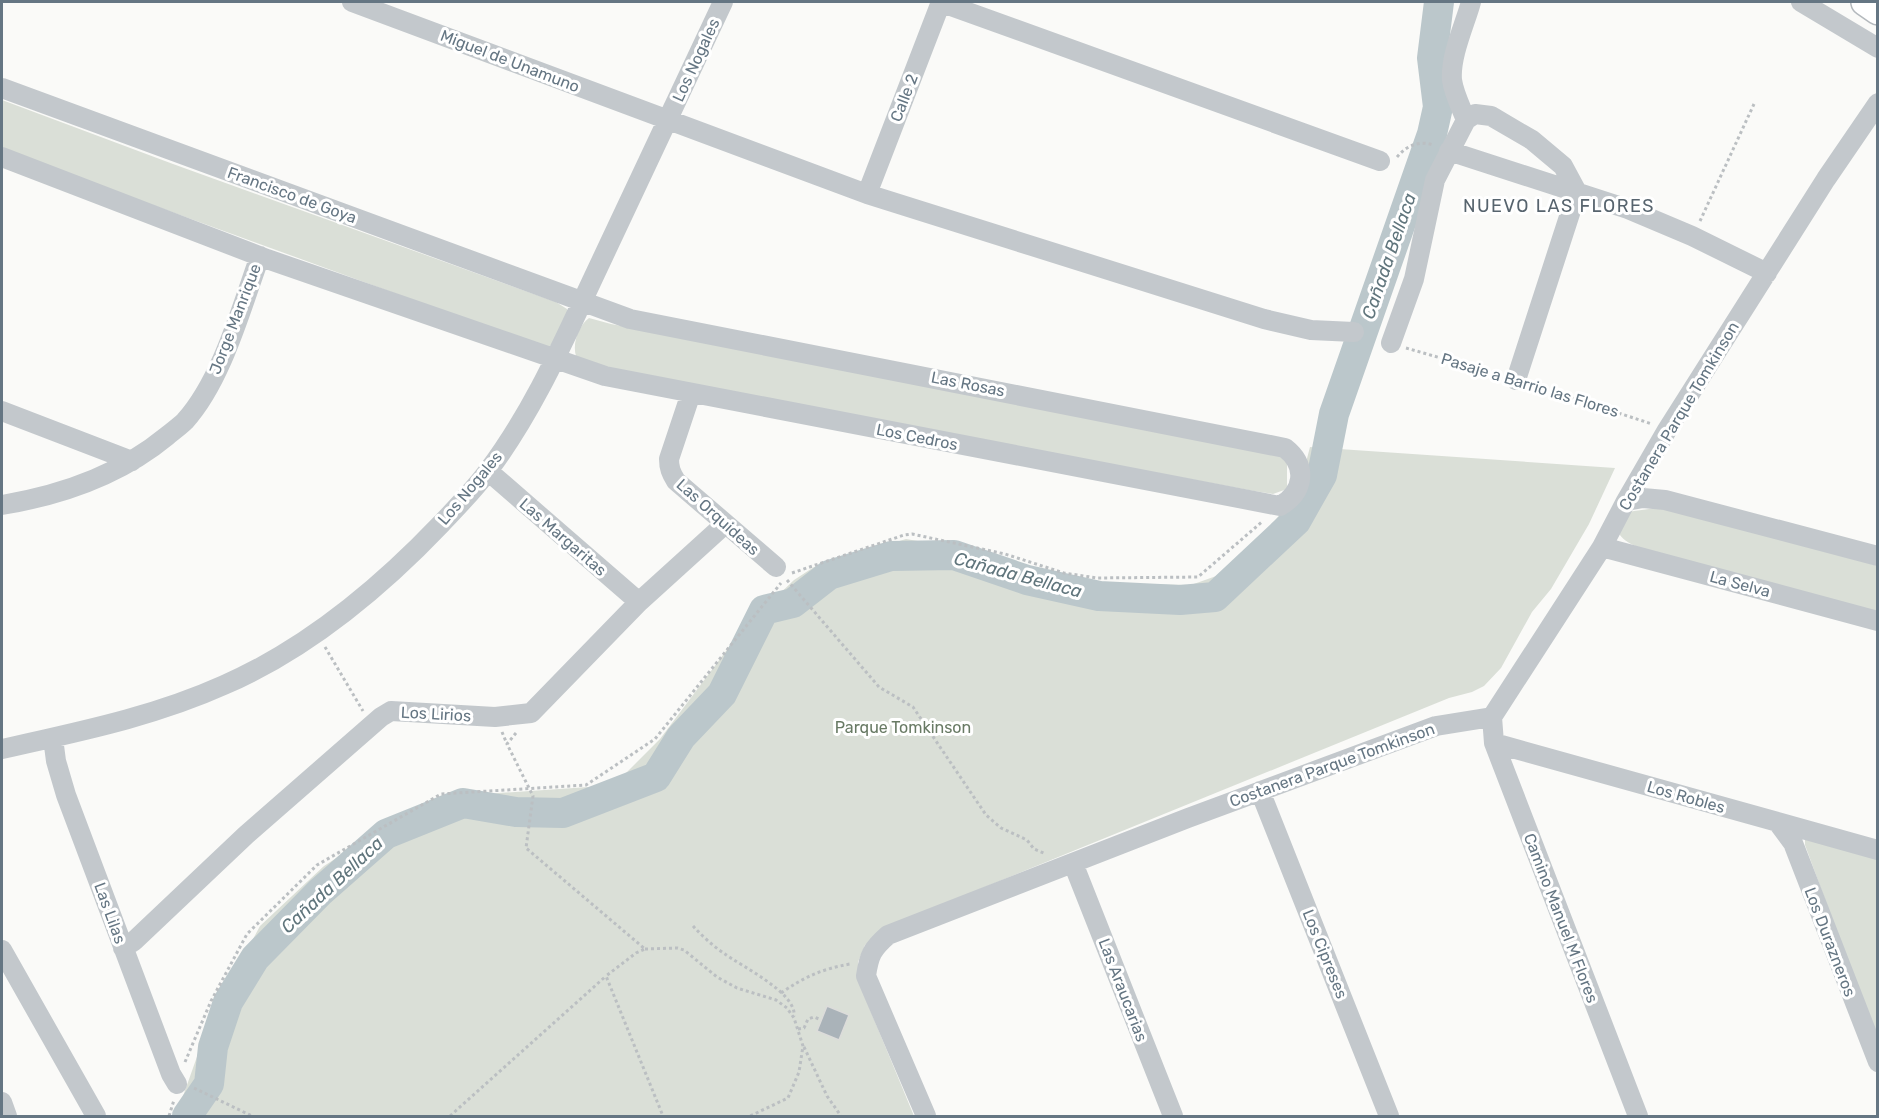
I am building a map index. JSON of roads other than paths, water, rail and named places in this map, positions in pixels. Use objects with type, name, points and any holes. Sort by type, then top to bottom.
[{"type":"highway","points":[[1864,2],[1878,10]]},
{"type":"street","name":"Miguel de Unamuno","points":[[352,2],[867,194],[1264,319],[1311,330],[1354,332]]},
{"type":"street","name":"Los Nogales","points":[[2,749],[154,712],[227,684],[316,632],[374,589],[423,543],[488,471],[518,427],[556,360],[723,2]]},
{"type":"street","points":[[1466,120],[1455,92],[1452,65],[1471,2]]},
{"type":"street","points":[[1801,2],[1878,48]]},
{"type":"street","points":[[951,3],[1380,161]]},
{"type":"street","name":"Calle 2","points":[[867,194],[951,3]]},
{"type":"street","name":"Francisco de Goya","points":[[2,88],[582,302]]},
{"type":"street","name":"Costanera Parque Tomkinson","points":[[926,1116],[866,976],[868,960],[874,947],[888,935],[1260,791],[1436,726],[1492,717],[1602,547],[1668,430],[1826,179],[1878,103]]},
{"type":"street","points":[[1391,343],[1414,279],[1435,180],[1466,120],[1475,114],[1491,116],[1532,140],[1563,166],[1577,192],[1516,380]]},
{"type":"street","points":[[1449,151],[1628,209],[1692,236],[1767,273]]},
{"type":"street","points":[[2,157],[260,256],[556,360]]},
{"type":"street","name":"Jorge Manrique","points":[[2,505],[89,483],[132,461],[159,443],[185,421],[215,375],[260,256]]},
{"type":"street","name":"Las Rosas","points":[[582,302],[630,318],[1285,448],[1293,454],[1298,463],[1300,487],[1280,506]]},
{"type":"street","name":"Los Cedros","points":[[556,360],[604,376],[1280,506]]},
{"type":"street","name":"Las Orquideas","points":[[691,393],[669,459],[669,468],[676,481],[781,573]]},
{"type":"street","points":[[2,411],[132,461]]},
{"type":"street","name":"Las Margaritas","points":[[488,471],[639,602]]},
{"type":"street","points":[[1626,501],[1643,498],[1674,502],[1878,556]]},
{"type":"street","points":[[639,602],[725,524]]},
{"type":"street","name":"La Selva","points":[[1602,547],[1878,621]]},
{"type":"street","name":"Los Lirios","points":[[123,948],[134,941],[282,803],[391,711],[495,717],[531,713],[639,602]]},
{"type":"street","name":"Camino Manuel M Flores","points":[[1492,717],[1494,743],[1638,1116]]},
{"type":"street","name":"Las Lilas","points":[[53,738],[56,761],[66,795],[123,948],[171,1074],[183,1085]]},
{"type":"street","name":"Los Robles","points":[[1494,743],[1878,850]]},
{"type":"street","name":"Los Cipreses","points":[[1260,791],[1389,1116]]},
{"type":"street","name":"Los Durazneros","points":[[1779,824],[1792,843],[1878,1062]]},
{"type":"street","name":"Las Araucarias","points":[[1073,863],[1173,1116]]},
{"type":"street","points":[[2,950],[96,1116]]},
{"type":"street","points":[[2,1102],[7,1116]]},
{"type":"waterway","name":"Cañada Bellaca","points":[[187,1116],[209,1084],[213,1047],[228,1002],[255,958],[320,892],[386,834],[463,803],[516,812],[563,813],[656,777],[681,737],[722,694],[764,610],[793,603],[829,575],[891,556],[954,555],[1027,580],[1099,596],[1180,600],[1215,597],[1296,521],[1322,475],[1334,414],[1432,134],[1438,107],[1432,58],[1439,2]]},
{"type":"district","name":"NUEVO LAS FLORES","points":[[1559,206]]},
{"type":"park label","name":"Parque Tomkinson","points":[[903,727]]}]
